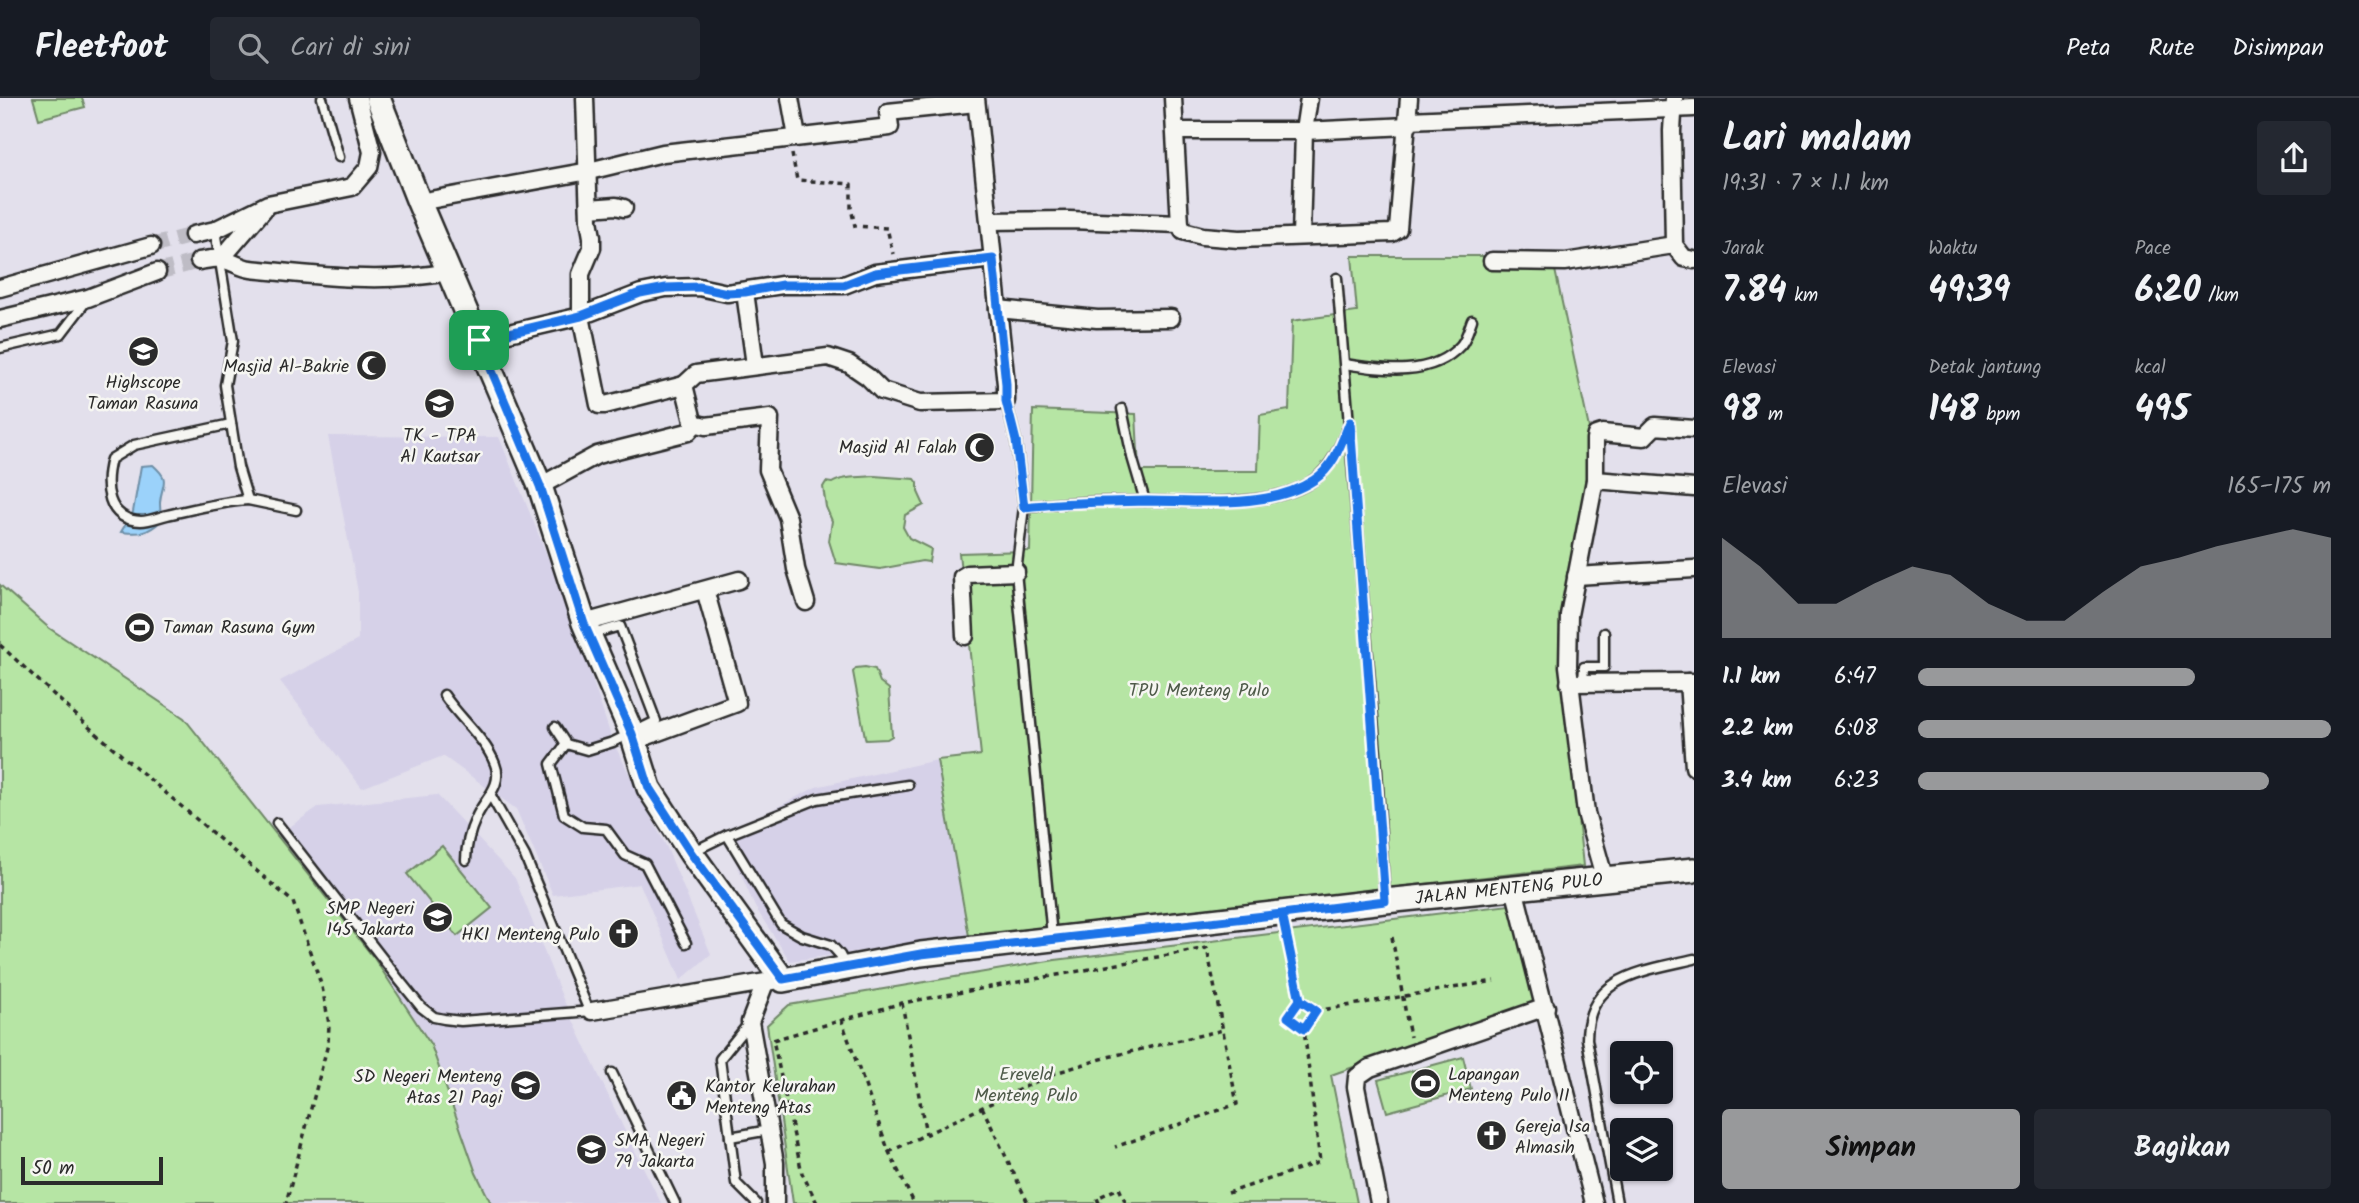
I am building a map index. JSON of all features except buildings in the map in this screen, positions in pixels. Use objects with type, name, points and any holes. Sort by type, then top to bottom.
[{"type":"street","points":[[193,235],[215,230],[268,204],[352,187],[369,167],[372,152],[358,98]]},
{"type":"street","points":[[377,98],[540,486],[587,629],[633,737],[649,788],[774,981]]},
{"type":"street","points":[[419,202],[589,171],[663,153],[890,127],[888,112],[976,100],[1006,401],[920,403],[882,391],[849,364],[828,357],[696,374],[684,385],[599,405],[581,316],[581,274],[592,248],[589,171],[584,98]]},
{"type":"street","points":[[790,98],[793,137]]},
{"type":"street","points":[[1173,98],[1180,224],[1183,231],[1202,236],[1239,239],[1392,233],[1398,229],[1409,98]]},
{"type":"street","points":[[1301,236],[1304,131],[1309,98]]},
{"type":"street","points":[[1176,131],[1304,131],[1674,103],[1694,108]]},
{"type":"street","points":[[1492,261],[1565,262],[1682,253],[1674,103]]},
{"type":"street","points":[[221,259],[268,204]]},
{"type":"street","points":[[589,208],[624,208]]},
{"type":"street","points":[[990,221],[1069,220],[1180,224]]},
{"type":"street","points":[[0,288],[148,247],[155,273],[88,298],[0,319]]},
{"type":"street","points":[[199,261],[221,259],[247,268],[302,275],[405,278],[449,272]]},
{"type":"street","points":[[479,340],[581,316],[640,293],[666,288],[693,287],[727,293],[782,285],[844,285],[875,273],[993,259]]},
{"type":"street","points":[[745,292],[755,365]]},
{"type":"street","points":[[998,309],[1097,319],[1171,318]]},
{"type":"street","points":[[540,486],[597,455],[688,432],[694,423],[684,385]]},
{"type":"street","points":[[694,423],[706,426],[770,418],[768,470],[788,518],[796,569],[806,602]]},
{"type":"street","points":[[1605,880],[1586,813],[1576,682],[1567,646],[1576,576],[1595,480],[1596,435],[1602,433],[1644,437],[1655,426],[1694,429]]},
{"type":"street","points":[[1595,480],[1694,488]]},
{"type":"street","points":[[1576,576],[1694,569]]},
{"type":"street","points":[[965,636],[961,582],[964,575],[1016,572]]},
{"type":"street","points":[[587,629],[739,580]]},
{"type":"street","points":[[633,737],[737,703],[705,590]]},
{"type":"street","points":[[1576,682],[1691,682],[1694,767]]},
{"type":"street","name":"JALAN MENTENG PULO","points":[[774,981],[921,954],[1385,901],[1694,870]]},
{"type":"street","points":[[1514,888],[1594,1203]]},
{"type":"street","points":[[590,1011],[774,981]]},
{"type":"street","points":[[774,981],[750,1022],[775,1163],[776,1202]]},
{"type":"street","points":[[1376,1201],[1356,1087],[1357,1077],[1370,1068],[1546,1007]]},
{"type":"lane","points":[[322,98],[339,157]]},
{"type":"lane","points":[[215,230],[233,341],[225,385],[238,467],[248,500]]},
{"type":"lane","points":[[1337,278],[1385,901]]},
{"type":"lane","points":[[0,348],[61,334],[88,298]]},
{"type":"lane","points":[[1345,364],[1378,370],[1422,368],[1436,363],[1463,343],[1472,320]]},
{"type":"lane","points":[[1006,401],[1016,441],[1024,507],[1016,572],[1052,939]]},
{"type":"lane","points":[[1122,409],[1145,501]]},
{"type":"lane","points":[[1024,507],[1056,503],[1218,501],[1280,496],[1314,480],[1335,458],[1350,422]]},
{"type":"lane","points":[[231,424],[134,445],[111,459],[106,477],[111,507],[121,516],[141,521],[223,502],[248,500],[296,510]]},
{"type":"lane","points":[[555,727],[566,744],[587,750],[633,737],[656,721],[620,626],[587,629]]},
{"type":"lane","points":[[1576,682],[1584,667],[1604,667],[1604,634]]},
{"type":"lane","points":[[444,695],[484,745],[496,766],[496,785],[476,816],[466,847],[466,860]]},
{"type":"lane","points":[[566,744],[551,765],[564,815],[583,827],[606,829],[625,855],[645,863],[686,943]]},
{"type":"lane","points":[[691,853],[727,835],[817,799],[908,785]]},
{"type":"lane","points":[[278,823],[400,981],[421,1007],[434,1017],[461,1021],[590,1011],[525,856],[488,800]]},
{"type":"lane","points":[[727,835],[781,924],[802,936],[831,945],[847,968]]},
{"type":"lane","points":[[1617,1203],[1587,1039],[1587,1024],[1594,1003],[1606,988],[1631,974],[1694,959]]},
{"type":"lane","points":[[750,1022],[726,1048],[720,1059],[736,1183],[756,1203]]},
{"type":"lane","points":[[612,1073],[676,1203]]},
{"type":"lane","points":[[730,1138],[769,1130]]},
{"type":"path","points":[[793,137],[797,180],[851,184],[851,208],[855,226],[887,228],[897,270]]},
{"type":"path","points":[[0,645],[90,728],[293,902],[322,987],[329,1024],[328,1044],[286,1203]]},
{"type":"path","points":[[1282,914],[1300,1000],[1316,1011],[1494,981]]},
{"type":"path","points":[[1392,937],[1410,1037]]},
{"type":"path","points":[[817,1203],[802,1173],[773,1040],[902,1003],[1207,948],[1237,1104],[1115,1147]]},
{"type":"path","points":[[1300,1000],[1288,1017],[1304,1029]]},
{"type":"path","points":[[902,1003],[926,1134]]},
{"type":"path","points":[[1228,1193],[1320,1162],[1304,1029],[1316,1011]]},
{"type":"path","points":[[841,1019],[889,1152],[914,1203]]},
{"type":"path","points":[[889,1152],[1052,1074],[1108,1057],[1223,1030]]},
{"type":"path","points":[[982,1107],[1028,1203]]},
{"type":"path","points":[[1099,1203],[1097,1198],[1119,1188],[1126,1203]]},
{"type":"shaded area","points":[[328,436],[499,437],[568,607],[613,742],[667,848],[711,954],[681,980],[640,884],[553,895],[516,809],[443,756],[362,788],[280,681],[358,640],[358,592]]},
{"type":"shaded area","points":[[937,760],[969,936],[790,961],[755,907],[724,835],[816,787]]},
{"type":"shaded area","points":[[437,795],[515,878],[563,999],[661,1203],[491,1203],[476,1173],[431,1045],[374,958],[277,836],[318,807]]},
{"type":"green space","points":[[33,98],[82,98],[85,107],[39,119]]},
{"type":"green space","name":"TPU Menteng Pulo","points":[[1352,256],[1552,256],[1598,470],[1559,638],[1583,866],[969,936],[937,760],[981,755],[959,553],[1030,551],[1033,410],[1136,414],[1139,471],[1258,471],[1260,415],[1289,410],[1292,321],[1357,312]]},
{"type":"green space","points":[[874,476],[915,479],[918,483],[918,492],[924,505],[905,515],[903,527],[909,538],[931,549],[929,562],[880,569],[836,563],[829,541],[832,521],[826,507],[823,487],[826,482]]},
{"type":"green space","points":[[0,585],[49,628],[184,718],[374,958],[431,1045],[476,1173],[491,1203],[0,1203]]},
{"type":"green space","points":[[856,668],[875,669],[880,682],[889,689],[892,736],[887,739],[866,740],[865,737],[853,672]]},
{"type":"green space","points":[[442,846],[492,908],[457,936],[407,874]]},
{"type":"green space","name":"Ereveld Menteng Pulo","points":[[1509,905],[1535,1003],[1331,1075],[1357,1203],[793,1203],[767,1025],[789,1005],[1055,960]]},
{"type":"green space","name":"Lapangan Menteng Pulo II","points":[[1463,1057],[1471,1089],[1387,1112],[1378,1080]]},
{"type":"water","points":[[153,465],[164,478],[160,502],[161,521],[143,532],[121,532],[133,512],[141,466]]},
{"type":"tunnel","points":[[151,246],[193,235]]},
{"type":"tunnel","points":[[157,272],[199,261]]},
{"type":"place","name":"Highscope Taman Rasuna","points":[[143,351]]},
{"type":"place","name":"Masjid Al-Bakrie","points":[[372,366]]},
{"type":"place","name":"TK - TPA Al Kautsar","points":[[440,404]]},
{"type":"place","name":"Masjid Al Falah","points":[[980,447]]},
{"type":"place","name":"Taman Rasuna Gym","points":[[140,627]]},
{"type":"place","name":"SMP Negeri 145 Jakarta","points":[[437,918]]},
{"type":"place","name":"HKI Menteng Pulo","points":[[623,934]]},
{"type":"place","name":"Lapangan Menteng Pulo II","points":[[1425,1084]]},
{"type":"place","name":"SD Negeri Menteng Atas 21 Pagi","points":[[525,1086]]},
{"type":"place","name":"Kantor Kelurahan Menteng Atas","points":[[682,1096]]},
{"type":"place","name":"Gereja Isa Almasih","points":[[1492,1136]]},
{"type":"place","name":"SMA Negeri 79 Jakarta","points":[[592,1150]]},
{"type":"route","points":[[479,340],[540,486],[584,624],[632,734],[649,788],[691,853],[783,979],[921,954],[1282,914],[1300,1000],[1288,1017],[1304,1029],[1316,1011],[1300,1000],[1288,943],[1282,914],[1385,901],[1350,422],[1335,458],[1314,480],[1280,496],[1218,501],[1056,503],[1024,507],[1016,441],[1006,401],[993,259],[875,273],[844,285],[782,285],[727,293],[699,287],[666,288],[640,293],[581,316],[479,340]]}]
